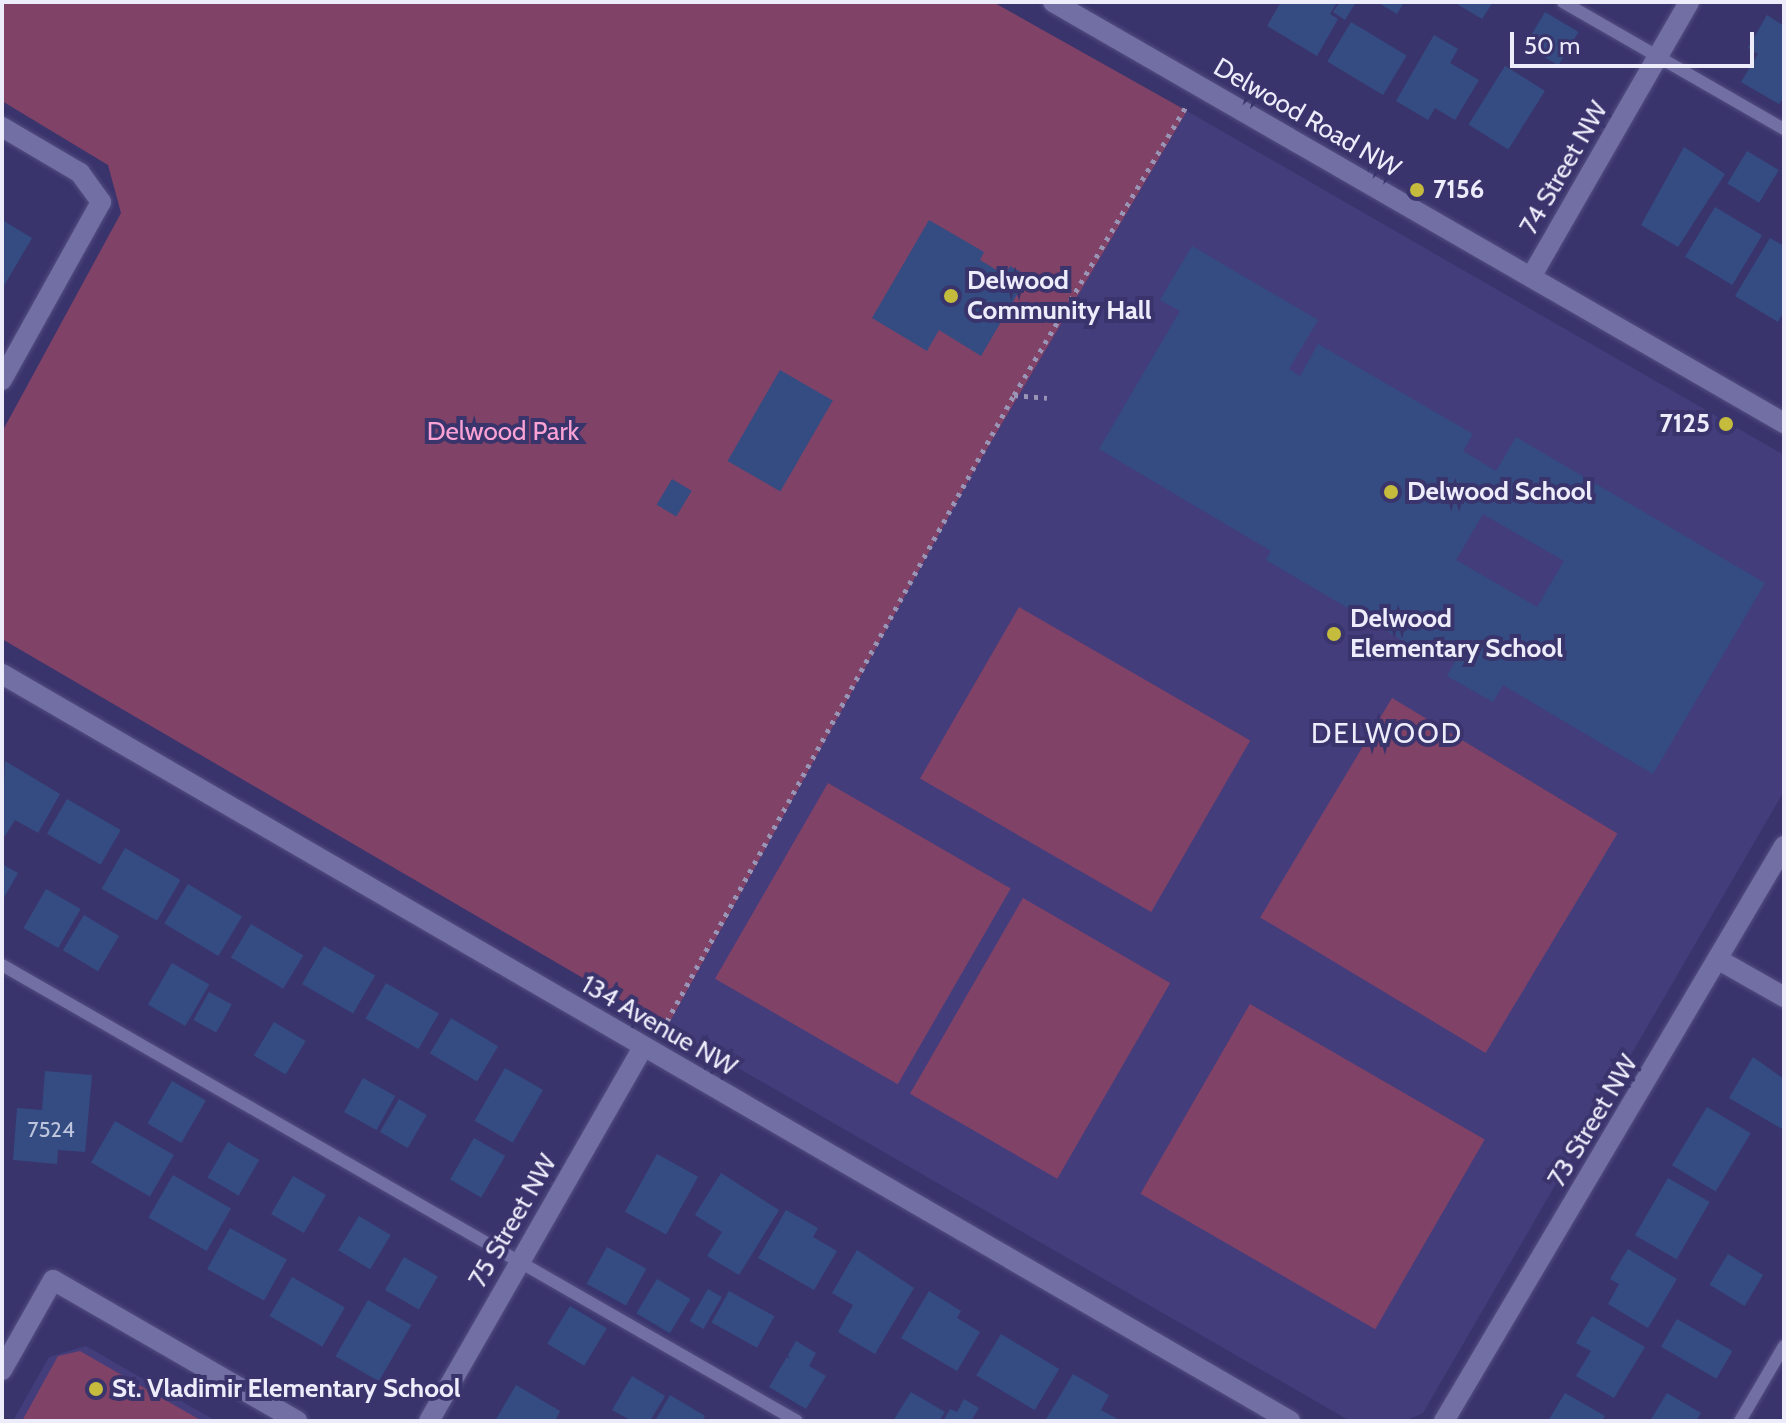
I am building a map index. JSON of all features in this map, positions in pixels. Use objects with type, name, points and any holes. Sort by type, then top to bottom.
[{"type":"street","name":"Delwood Road NW","points":[[1053,2],[1784,423]]},
{"type":"street","name":"74 Street NW","points":[[1531,277],[1689,2]]},
{"type":"street","points":[[2,127],[80,173],[101,202],[2,380]]},
{"type":"street","name":"134 Avenue NW","points":[[2,674],[1290,1421]]},
{"type":"street","name":"73 Street NW","points":[[1444,1421],[1784,846]]},
{"type":"street","points":[[1719,960],[1784,997]]},
{"type":"street","name":"75 Street NW","points":[[429,1421],[519,1262],[647,1049]]},
{"type":"street","points":[[2,1370],[53,1280],[297,1421]]},
{"type":"lane","points":[[1563,2],[1784,129]]},
{"type":"lane","points":[[2,965],[797,1421]]},
{"type":"lane","points":[[1740,1421],[1784,1346]]},
{"type":"path","points":[[647,1049],[1014,395],[1199,86]]},
{"type":"path","points":[[1014,395],[1047,398]]},
{"type":"shaded area","name":"Delwood Elementary School","points":[[1187,111],[1784,455],[1784,791],[1423,1413],[1405,1421],[1350,1421],[667,1027],[971,476]]},
{"type":"shaded area","name":"St. Vladimir Elementary School","points":[[86,1346],[216,1421],[13,1421],[49,1357]]},
{"type":"green space","name":"Delwood Park","points":[[2,2],[993,2],[1187,111],[971,476],[667,1027],[2,639],[2,432],[121,213],[108,165],[2,101]]},
{"type":"green space","points":[[1019,607],[1250,740],[1151,912],[920,778]]},
{"type":"green space","points":[[1392,698],[1617,833],[1486,1053],[1260,917]]},
{"type":"green space","points":[[828,783],[1011,888],[898,1084],[715,979]]},
{"type":"green space","points":[[1023,898],[1170,983],[1057,1179],[910,1094]]},
{"type":"green space","points":[[1250,1004],[1485,1140],[1375,1329],[1140,1194]]},
{"type":"green space","name":"St. Vladimir Elementary School","points":[[80,1351],[202,1421],[22,1421],[58,1356]]},
{"type":"building","points":[[1281,2],[1337,2],[1330,14],[1338,19],[1317,56],[1267,26]]},
{"type":"building","points":[[1340,2],[1356,2],[1345,20],[1333,12]]},
{"type":"building","points":[[1377,2],[1404,2],[1397,14]]},
{"type":"building","points":[[1454,2],[1493,2],[1482,19]]},
{"type":"building","points":[[1545,12],[1578,32],[1558,66],[1525,45]]},
{"type":"building","points":[[1767,15],[1784,26],[1784,97],[1779,104],[1741,82],[1758,54],[1748,48]]},
{"type":"building","points":[[1351,22],[1407,55],[1383,95],[1327,61]]},
{"type":"building","points":[[1434,35],[1458,49],[1450,63],[1479,80],[1455,120],[1435,108],[1428,120],[1396,101]]},
{"type":"building","points":[[1505,66],[1545,91],[1508,149],[1468,125]]},
{"type":"building","points":[[1684,147],[1725,174],[1678,247],[1641,225]]},
{"type":"building","points":[[1747,151],[1779,170],[1759,203],[1727,184]]},
{"type":"building","points":[[1715,207],[1762,235],[1732,285],[1685,257]]},
{"type":"building","points":[[2,220],[32,238],[2,289]]},
{"type":"building","name":"Delwood Community Hall","points":[[929,220],[984,252],[980,260],[1005,275],[1010,266],[1028,276],[981,356],[939,330],[927,351],[872,318]]},
{"type":"building","points":[[1770,238],[1784,246],[1784,311],[1778,322],[1735,296]]},
{"type":"building","name":"Delwood School","points":[[1192,246],[1318,320],[1289,369],[1300,376],[1318,344],[1473,434],[1463,451],[1496,471],[1516,437],[1765,583],[1653,774],[1503,685],[1493,702],[1447,676],[1457,658],[1437,646],[1431,657],[1266,560],[1271,551],[1099,449],[1180,311],[1160,300]],"holes":[[[1483,514],[1564,561],[1537,607],[1456,560]]]},
{"type":"building","points":[[780,370],[833,401],[780,491],[728,461]]},
{"type":"building","points":[[672,479],[692,491],[676,517],[657,505]]},
{"type":"building","points":[[5,761],[60,794],[38,833],[15,820],[5,836],[2,835]]},
{"type":"building","points":[[67,799],[121,830],[101,865],[47,834]]},
{"type":"building","points":[[125,848],[180,880],[157,921],[102,889]]},
{"type":"building","points":[[2,864],[18,873],[2,901]]},
{"type":"building","points":[[188,884],[242,916],[218,956],[164,923]]},
{"type":"building","points":[[46,889],[81,909],[58,948],[24,928]]},
{"type":"building","points":[[84,915],[119,936],[98,971],[63,950]]},
{"type":"building","points":[[251,924],[303,955],[283,989],[231,957]]},
{"type":"building","points":[[324,946],[375,976],[353,1014],[302,984]]},
{"type":"building","points":[[172,963],[209,984],[185,1026],[148,1005]]},
{"type":"building","points":[[386,983],[439,1013],[418,1049],[366,1019]]},
{"type":"building","points":[[209,992],[232,1005],[216,1033],[193,1020]]},
{"type":"building","points":[[451,1018],[498,1046],[477,1081],[430,1053]]},
{"type":"building","points":[[274,1022],[306,1041],[286,1074],[254,1055]]},
{"type":"building","points":[[1753,1057],[1784,1079],[1784,1130],[1729,1098]]},
{"type":"building","points":[[505,1068],[543,1090],[513,1143],[475,1121]]},
{"type":"building","points":[[45,1071],[92,1075],[85,1152],[58,1150],[57,1164],[13,1160],[17,1108],[42,1110]]},
{"type":"building","points":[[363,1078],[395,1096],[376,1130],[344,1112]]},
{"type":"building","points":[[172,1081],[206,1100],[181,1143],[148,1123]]},
{"type":"building","points":[[399,1099],[427,1115],[408,1148],[380,1132]]},
{"type":"building","points":[[1707,1107],[1751,1133],[1716,1192],[1672,1165]]},
{"type":"building","points":[[115,1121],[174,1155],[150,1197],[91,1163]]},
{"type":"building","points":[[474,1138],[505,1156],[481,1198],[450,1180]]},
{"type":"building","points":[[228,1142],[259,1160],[239,1196],[208,1178]]},
{"type":"building","points":[[657,1154],[698,1177],[666,1235],[625,1212]]},
{"type":"building","points":[[721,1173],[779,1210],[739,1275],[707,1256],[722,1232],[695,1215]]},
{"type":"building","points":[[173,1175],[231,1208],[207,1251],[148,1217]]},
{"type":"building","points":[[293,1176],[326,1195],[304,1233],[271,1214]]},
{"type":"building","points":[[1668,1178],[1710,1202],[1677,1259],[1635,1235]]},
{"type":"building","points":[[786,1210],[818,1228],[813,1237],[837,1251],[814,1290],[758,1258]]},
{"type":"building","points":[[359,1216],[391,1235],[370,1269],[338,1250]]},
{"type":"building","points":[[230,1228],[287,1260],[264,1301],[207,1269]]},
{"type":"building","points":[[607,1247],[646,1269],[626,1306],[587,1284]]},
{"type":"building","points":[[1628,1249],[1677,1279],[1648,1328],[1608,1304],[1619,1284],[1610,1279]]},
{"type":"building","points":[[857,1250],[914,1288],[875,1354],[838,1332],[853,1305],[832,1293]]},
{"type":"building","points":[[1728,1254],[1763,1275],[1745,1306],[1709,1285]]},
{"type":"building","points":[[404,1257],[438,1276],[419,1309],[385,1290]]},
{"type":"building","points":[[292,1277],[345,1308],[322,1346],[270,1316]]},
{"type":"building","points":[[657,1279],[690,1299],[670,1333],[636,1313]]},
{"type":"building","points":[[708,1289],[722,1297],[703,1329],[690,1321]]},
{"type":"building","points":[[729,1291],[774,1316],[757,1348],[712,1322]]},
{"type":"building","points":[[929,1291],[961,1311],[957,1318],[980,1332],[957,1371],[901,1338]]},
{"type":"building","points":[[368,1300],[411,1325],[379,1381],[336,1356]]},
{"type":"building","points":[[570,1306],[607,1328],[584,1366],[547,1344]]},
{"type":"building","points":[[1592,1316],[1645,1347],[1614,1398],[1576,1376],[1591,1351],[1576,1343]]},
{"type":"building","points":[[1677,1319],[1732,1351],[1716,1379],[1661,1347]]},
{"type":"building","points":[[1001,1334],[1059,1369],[1035,1410],[976,1375]]},
{"type":"building","points":[[796,1341],[816,1353],[809,1366],[826,1376],[806,1409],[769,1387],[787,1357],[790,1359],[788,1355]]},
{"type":"building","points":[[1073,1374],[1109,1395],[1101,1410],[1121,1421],[1045,1421]]},
{"type":"building","points":[[632,1376],[665,1396],[650,1421],[632,1421],[612,1410]]},
{"type":"building","points":[[516,1385],[560,1411],[555,1421],[495,1421]]},
{"type":"building","points":[[911,1392],[945,1412],[939,1421],[893,1421]]},
{"type":"building","points":[[1565,1393],[1605,1416],[1602,1421],[1548,1421]]},
{"type":"building","points":[[1667,1393],[1701,1413],[1696,1421],[1650,1421]]},
{"type":"building","points":[[670,1395],[705,1416],[702,1421],[655,1421]]},
{"type":"building","points":[[964,1399],[979,1408],[971,1421],[943,1421],[950,1409],[957,1412]]},
{"type":"place","name":"7156","points":[[1417,190]]},
{"type":"place","name":"Delwood Community Hall","points":[[951,296]]},
{"type":"place","name":"7125","points":[[1726,424]]},
{"type":"place","name":"Delwood School","points":[[1391,492]]},
{"type":"place","name":"Delwood Elementary School","points":[[1334,634]]},
{"type":"place","name":"St. Vladimir Elementary School","points":[[96,1389]]},
{"type":"district","name":"DELWOOD","points":[[1387,733]]}]
